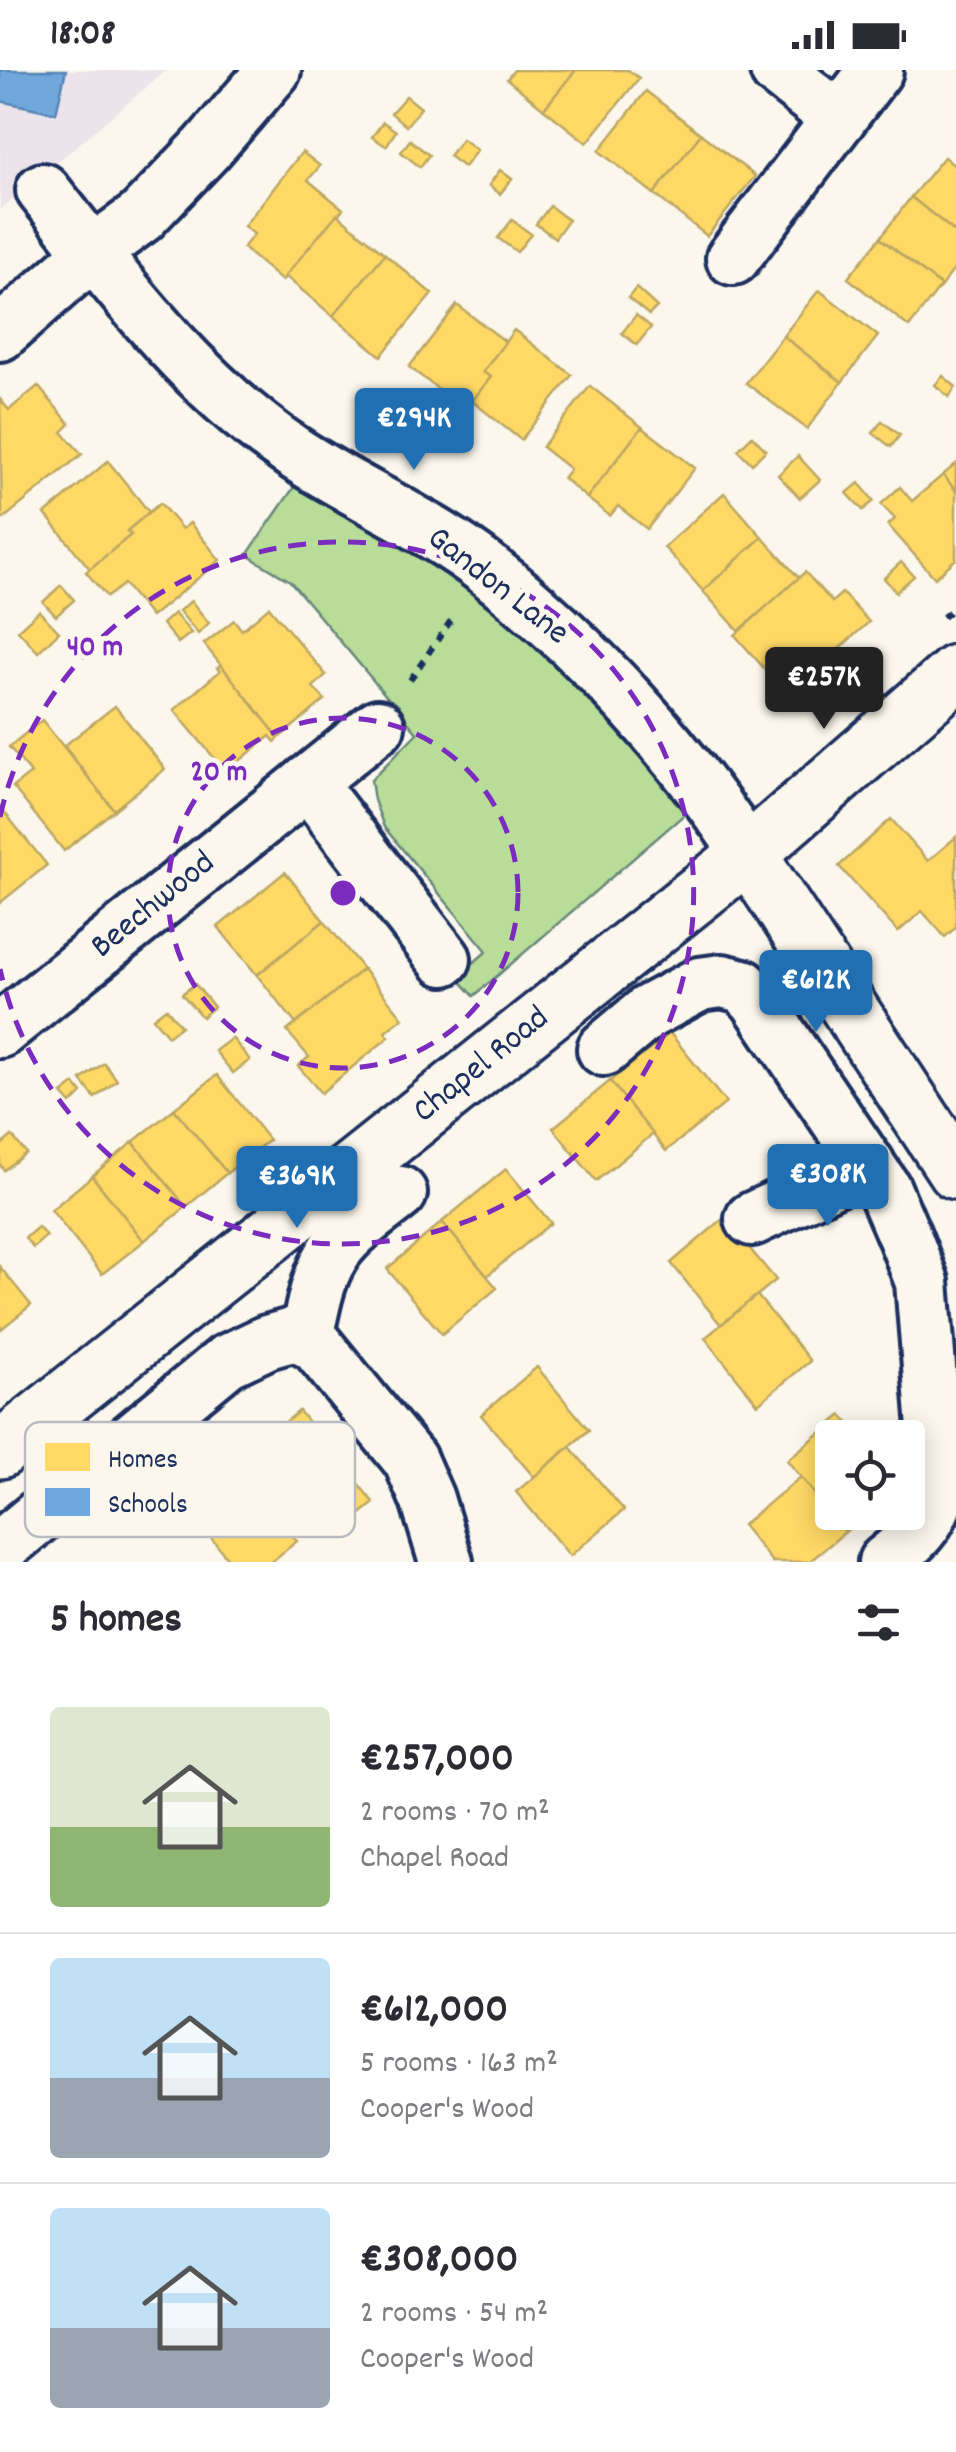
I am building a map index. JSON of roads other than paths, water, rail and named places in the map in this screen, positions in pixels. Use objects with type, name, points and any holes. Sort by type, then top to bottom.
[{"type":"street","points":[[0,334],[93,252],[140,217],[207,148],[274,70]]},
{"type":"street","points":[[777,70],[839,118]]},
{"type":"street","points":[[733,258],[876,70]]},
{"type":"street","name":"Gandon Lane","points":[[43,190],[145,320],[222,394],[292,452],[397,510],[487,570],[572,646],[648,722],[720,812],[748,854]]},
{"type":"street","name":"Chapel Road","points":[[35,1422],[748,854],[956,673]]},
{"type":"street","name":"Beechwood","points":[[0,1031],[378,726]]},
{"type":"street","points":[[308,782],[444,959]]},
{"type":"street","points":[[748,854],[956,1171]]},
{"type":"street","points":[[604,1048],[648,1012],[700,984],[722,981],[743,986],[777,1028],[884,1189],[922,1282],[940,1489],[936,1506],[925,1524],[886,1562]]},
{"type":"street","points":[[752,1219],[868,1164]]},
{"type":"street","points":[[306,1340],[319,1284],[332,1254],[400,1194]]},
{"type":"street","points":[[153,1422],[227,1361],[295,1334],[316,1345],[410,1460],[427,1499],[446,1562]]},
{"type":"street","name":"Chapel Road","points":[[0,1450],[25,1430]]},
{"type":"street","points":[[0,1548],[25,1527]]}]
